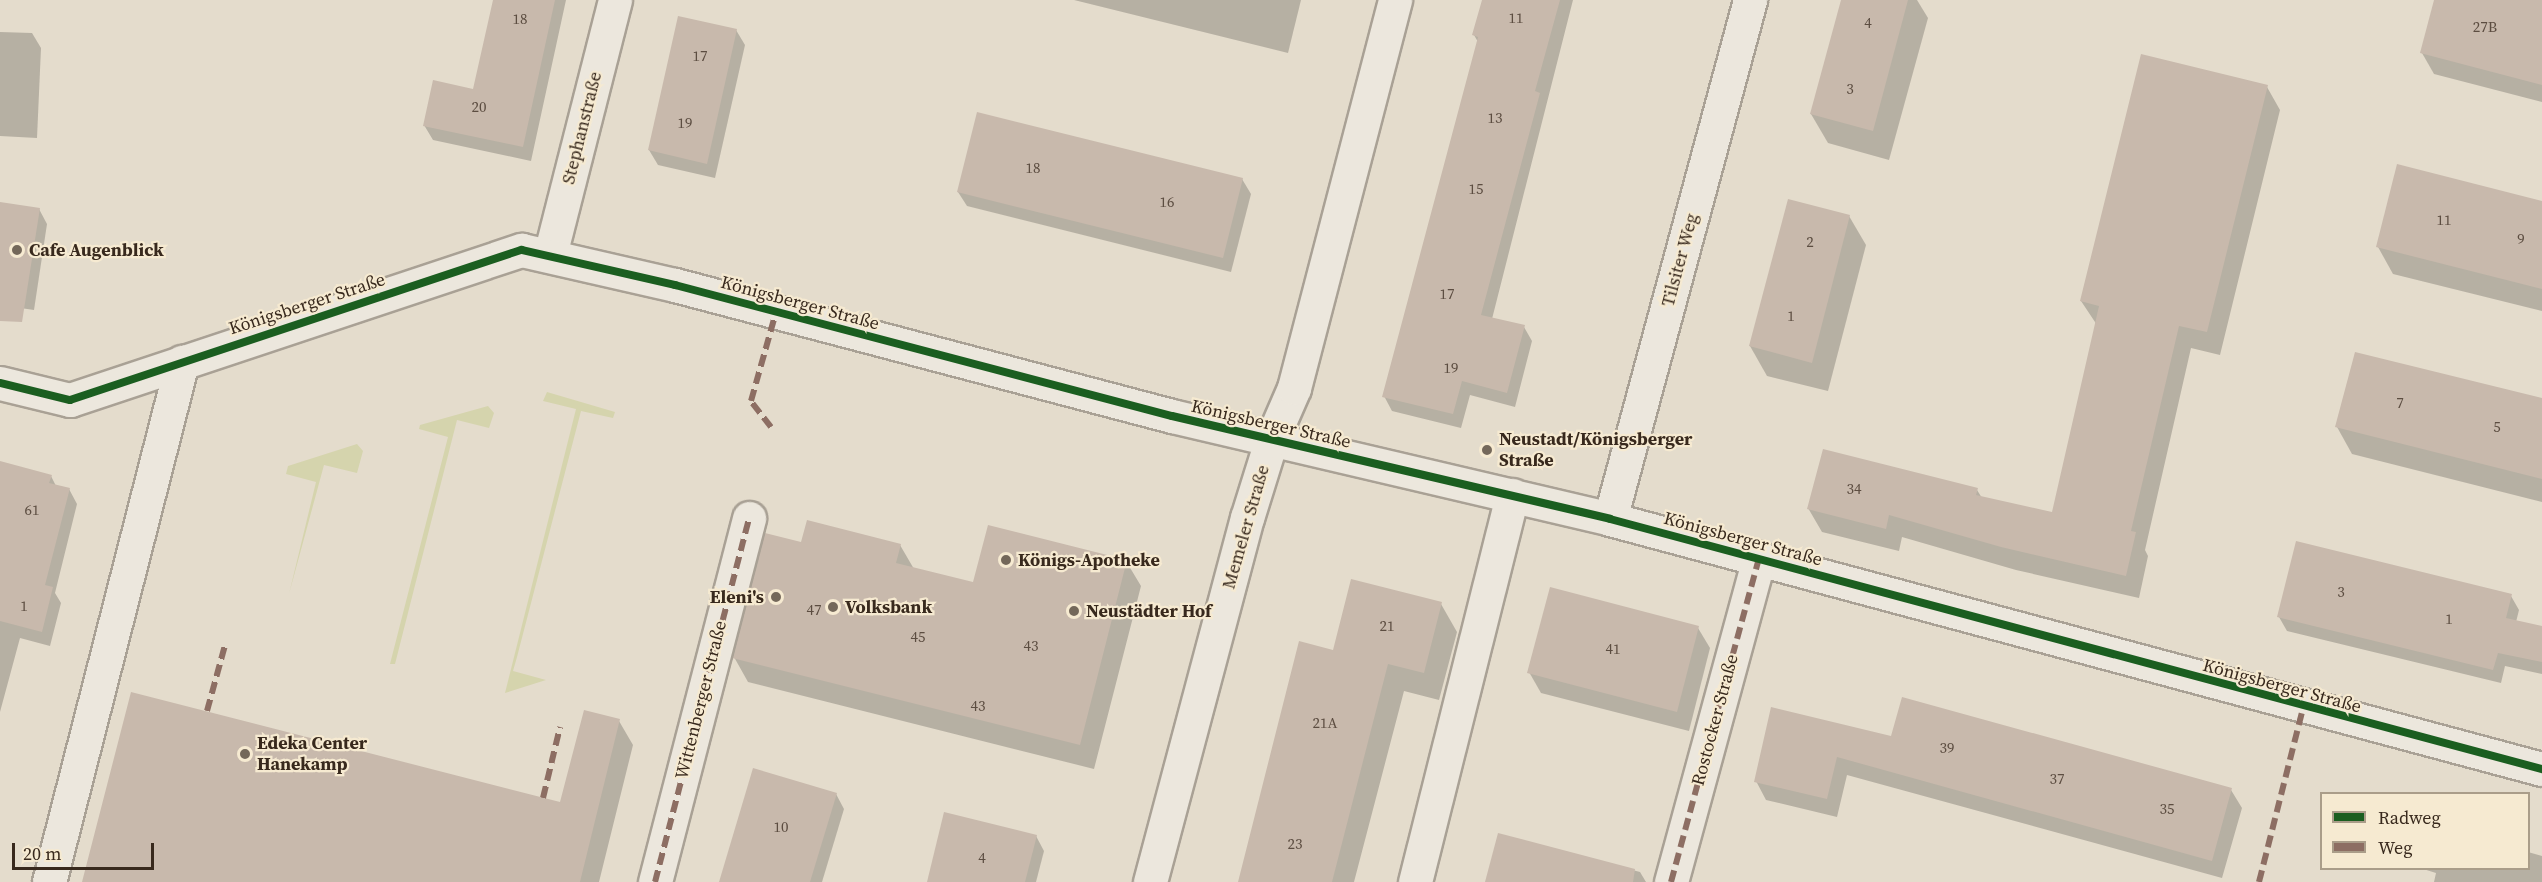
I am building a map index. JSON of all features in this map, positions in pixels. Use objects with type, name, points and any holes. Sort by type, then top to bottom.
[{"type":"street","name":"Stephanstraße","points":[[550,255],[615,0]]},
{"type":"street","name":"Memeler Straße","points":[[1150,882],[1247,518],[1271,441],[1294,388],[1395,0]]},
{"type":"street","name":"Tilsiter Weg","points":[[1610,519],[1750,0]]},
{"type":"street","name":"Königsberger Straße","points":[[0,383],[70,400],[522,250],[550,255],[1271,441],[1610,519],[2542,770]]},
{"type":"street","points":[[49,882],[182,362]]},
{"type":"street","points":[[1415,882],[1512,495]]},
{"type":"street","name":"Wittenberger Straße","points":[[655,882],[748,518]]},
{"type":"street","name":"Rostocker Straße","points":[[1671,882],[1759,558]]},
{"type":"green space","points":[[547,392],[615,412],[613,418],[581,411],[513,671],[546,680],[505,693],[576,409],[543,401]]},
{"type":"green space","points":[[488,406],[494,413],[489,428],[457,420],[395,664],[390,664],[448,437],[419,429],[420,425]]},
{"type":"green space","points":[[357,444],[363,451],[357,473],[324,465],[289,594],[316,482],[286,474],[288,466]]},
{"type":"building","points":[[493,0],[555,0],[523,147],[423,126],[433,80],[473,89]]},
{"type":"building","points":[[1482,0],[1560,0],[1535,91],[1540,93],[1481,315],[1525,325],[1507,393],[1462,381],[1453,414],[1382,397],[1478,37],[1472,35]]},
{"type":"building","points":[[1841,0],[1908,0],[1873,131],[1810,114]]},
{"type":"building","points":[[2434,0],[2542,0],[2542,85],[2420,53]]},
{"type":"building","points":[[678,16],[737,29],[707,164],[648,150]]},
{"type":"building","points":[[2141,54],[2268,85],[2207,332],[2179,326],[2131,531],[2136,532],[2126,576],[2001,547],[1889,515],[1886,529],[1807,509],[1823,449],[1978,488],[1976,495],[2052,512],[2099,306],[2080,301]]},
{"type":"building","points":[[977,112],[1243,178],[1223,258],[957,192]]},
{"type":"building","points":[[2397,164],[2542,201],[2542,289],[2376,247]]},
{"type":"building","points":[[1788,199],[1850,215],[1812,363],[1749,346]]},
{"type":"building","name":"Cafe Augenblick","points":[[0,202],[40,208],[22,322],[0,321]]},
{"type":"building","points":[[2355,352],[2542,398],[2542,479],[2335,427]]},
{"type":"building","points":[[0,461],[52,475],[49,483],[70,488],[45,585],[53,587],[42,632],[0,621]]},
{"type":"building","points":[[807,520],[901,544],[896,563],[973,582],[988,525],[1127,560],[1080,745],[732,658],[765,533],[801,542]]},
{"type":"building","points":[[2296,541],[2512,594],[2506,618],[2542,626],[2542,662],[2498,653],[2493,670],[2277,617]]},
{"type":"building","points":[[1351,579],[1442,602],[1424,673],[1388,664],[1332,882],[1238,882],[1299,641],[1333,650]]},
{"type":"building","points":[[1550,587],[1699,626],[1677,712],[1527,673]]},
{"type":"building","name":"Edeka Center Hanekamp","points":[[131,692],[560,802],[584,710],[620,719],[580,882],[82,882]]},
{"type":"building","points":[[1902,697],[2232,788],[2212,861],[1837,757],[1827,799],[1754,782],[1771,707],[1891,736]]},
{"type":"building","points":[[753,768],[837,793],[810,882],[719,882]]},
{"type":"building","points":[[944,812],[1037,835],[1025,882],[927,882]]},
{"type":"building","points":[[1498,833],[1635,869],[1633,882],[1485,882]]},
{"type":"marked path","points":[[771,427],[751,401],[776,312]]},
{"type":"marked path","points":[[655,882],[749,518]]},
{"type":"marked path","points":[[1671,882],[1759,558]]},
{"type":"marked path","points":[[207,711],[225,645]]},
{"type":"marked path","points":[[2259,882],[2303,708]]},
{"type":"marked path","points":[[543,798],[560,727]]},
{"type":"cycle path","points":[[0,383],[70,400],[522,250],[675,285],[1172,416],[1610,519],[2542,769]]},
{"type":"place","name":"Cafe Augenblick","points":[[17,250]]},
{"type":"place","name":"Neustadt/Königsberger Straße","points":[[1487,450]]},
{"type":"place","name":"Königs-Apotheke","points":[[1006,560]]},
{"type":"place","name":"Eleni's","points":[[776,597]]},
{"type":"place","name":"Volksbank","points":[[833,607]]},
{"type":"place","name":"Neustädter Hof","points":[[1074,611]]},
{"type":"place","name":"Edeka Center Hanekamp","points":[[245,754]]}]
